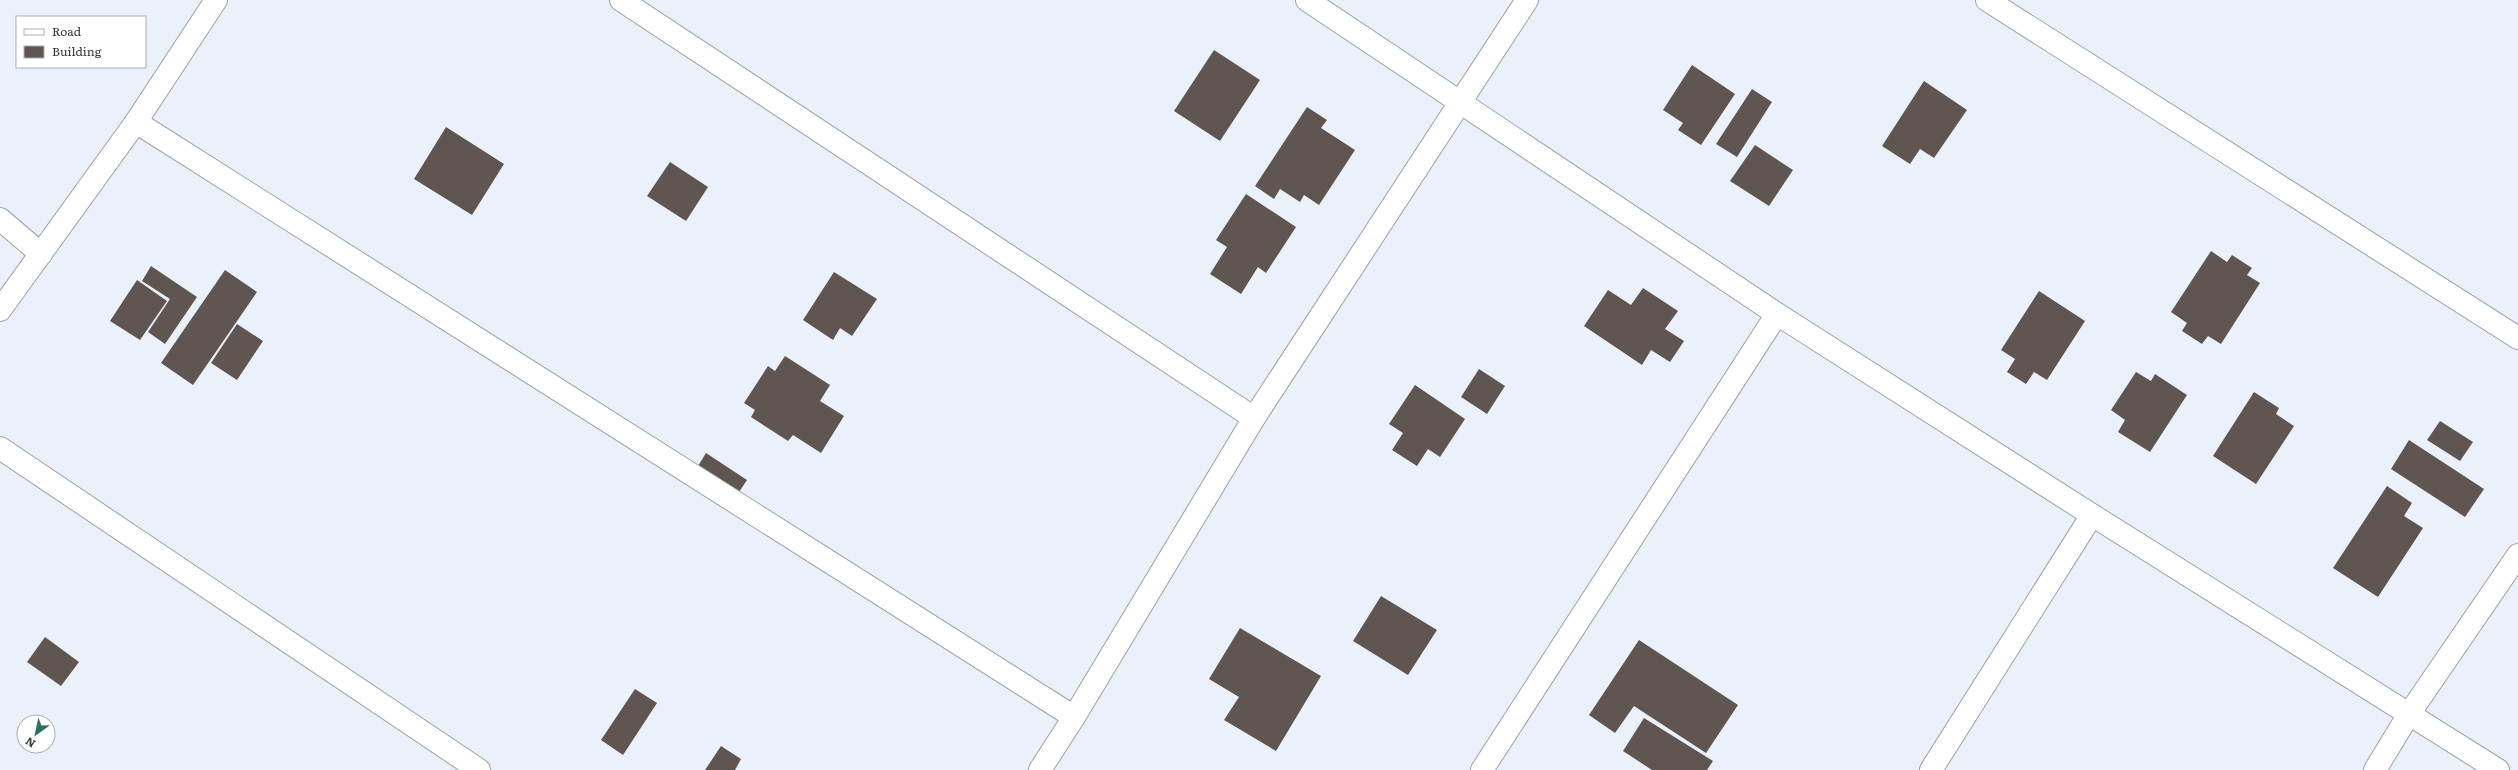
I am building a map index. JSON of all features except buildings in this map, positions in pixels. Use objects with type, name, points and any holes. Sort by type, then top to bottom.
[{"type":"street","points":[[0,310],[136,122],[216,0]]},
{"type":"street","points":[[621,0],[1254,418]]},
{"type":"street","points":[[1307,0],[1777,314],[2092,515],[2498,770]]},
{"type":"street","points":[[1040,770],[1074,717],[1254,418],[1527,0]]},
{"type":"street","points":[[1987,0],[2518,338]]},
{"type":"street","points":[[136,122],[1074,717]]},
{"type":"street","points":[[0,219],[41,254]]},
{"type":"street","points":[[1482,770],[1777,314]]},
{"type":"street","points":[[0,448],[478,770]]},
{"type":"street","points":[[1931,770],[2092,515]]},
{"type":"street","points":[[2375,770],[2409,714],[2518,556]]}]
